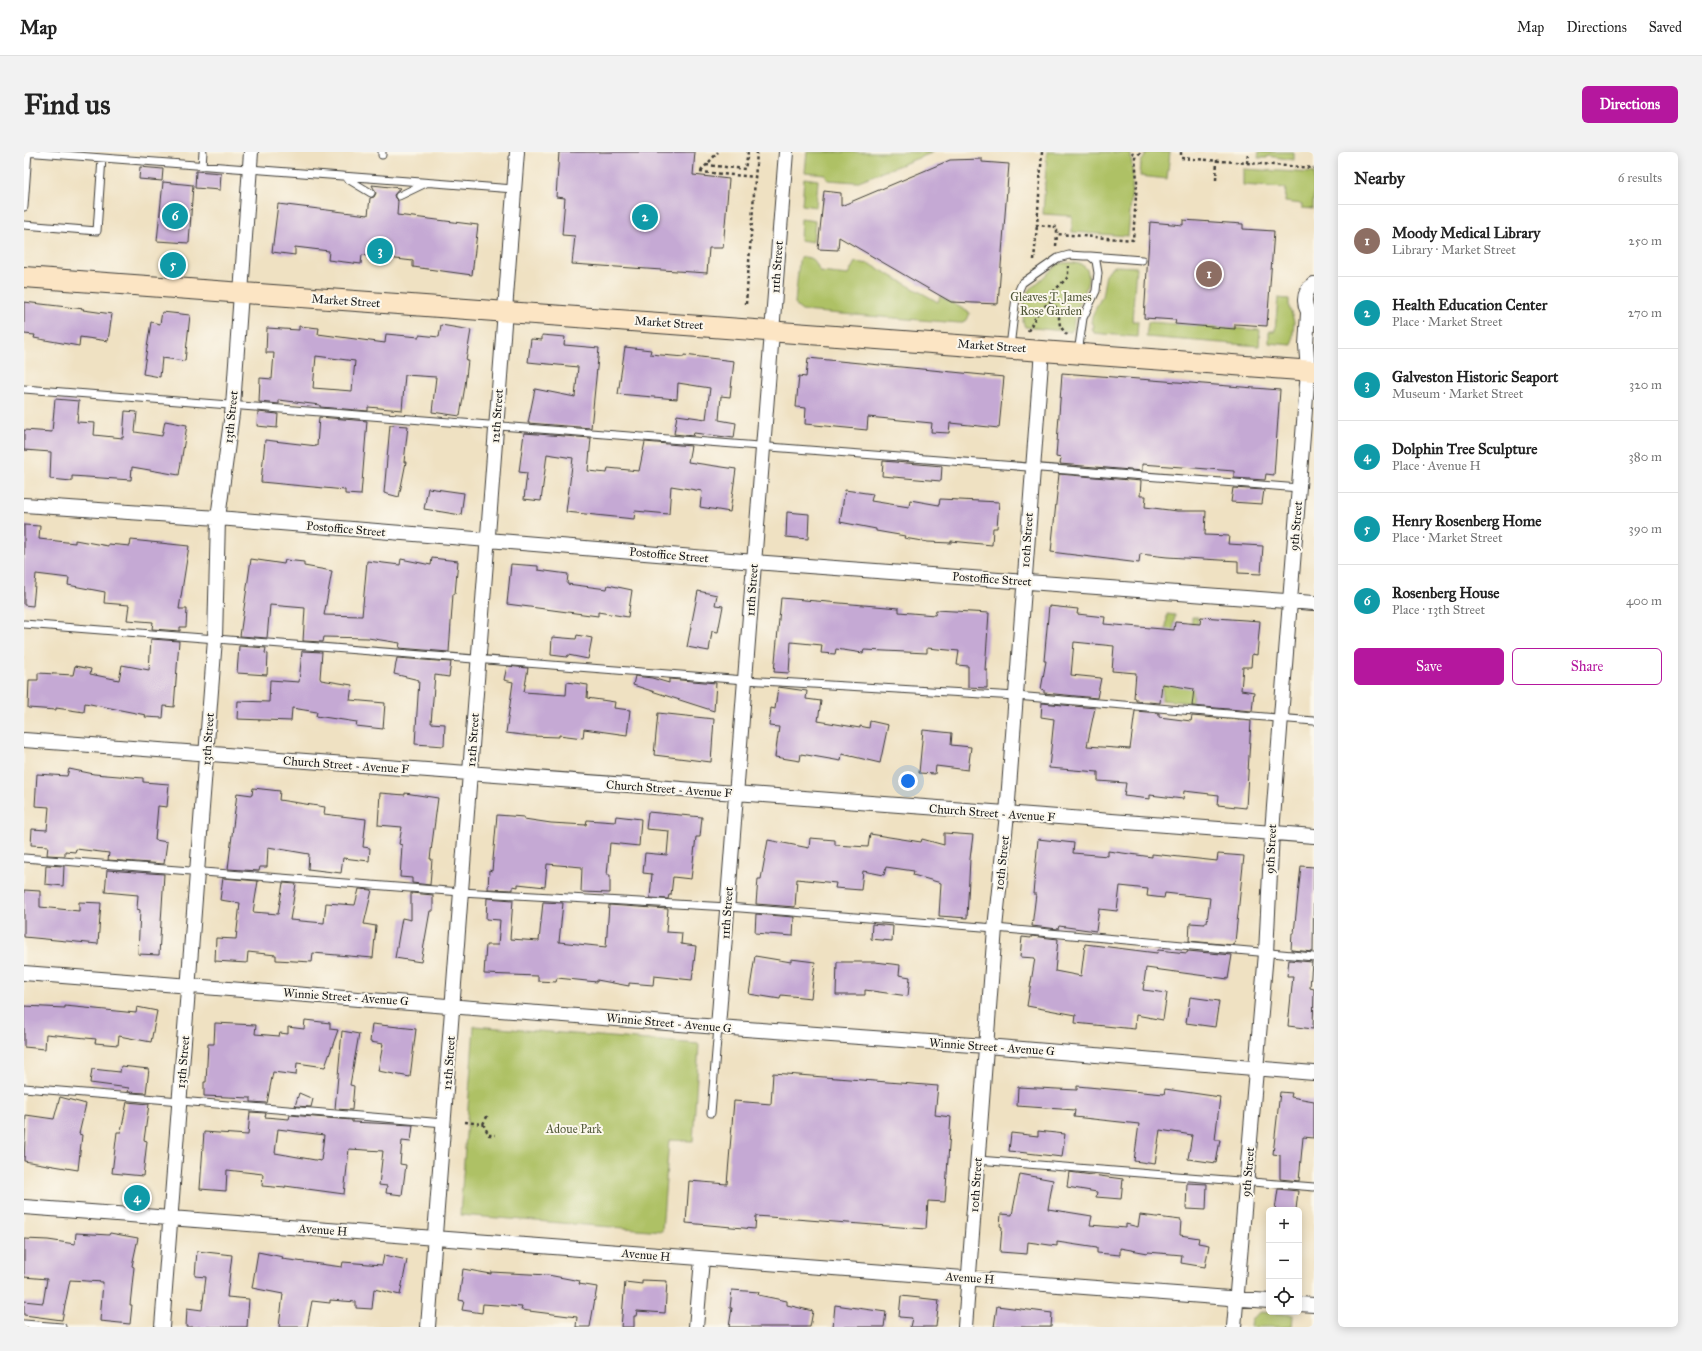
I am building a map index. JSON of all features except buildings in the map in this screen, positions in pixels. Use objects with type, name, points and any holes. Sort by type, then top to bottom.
[{"type":"main road","name":"Market Street","points":[[24,277],[1078,353],[1312,367]]},
{"type":"street","name":"13th Street","points":[[162,1327],[215,639],[218,518],[233,406],[251,152]]},
{"type":"street","name":"12th Street","points":[[428,1327],[436,1238],[517,152]]},
{"type":"street","name":"11th Street","points":[[718,1027],[786,152]]},
{"type":"street","name":"9th Street","points":[[1234,1327],[1266,953],[1272,832],[1289,602],[1312,367],[1306,345],[1311,315],[1305,299],[1307,292],[1314,284]]},
{"type":"street","name":"10th Street","points":[[965,1327],[995,928],[1007,814],[1042,350]]},
{"type":"street","name":"Postoffice Street","points":[[24,505],[218,518],[755,562],[1314,604]]},
{"type":"street","name":"Church Street - Avenue F","points":[[24,740],[1314,836]]},
{"type":"street","name":"Winnie Street - Avenue G","points":[[24,973],[453,1005],[718,1027],[986,1046],[1314,1073]]},
{"type":"street","name":"Avenue H","points":[[24,1207],[436,1238],[702,1260],[969,1278],[1266,1302]]},
{"type":"street","points":[[696,1327],[702,1260]]},
{"type":"street","points":[[1302,1304],[1314,1305]]},
{"type":"lane","points":[[24,207],[27,152],[514,190]]},
{"type":"lane","points":[[202,166],[203,152]]},
{"type":"lane","points":[[24,225],[97,231],[102,158]]},
{"type":"lane","points":[[344,177],[371,193]]},
{"type":"lane","points":[[399,196],[426,183]]},
{"type":"lane","points":[[1010,347],[1016,297],[1022,283],[1058,258],[1069,255],[1142,260]]},
{"type":"lane","points":[[1078,353],[1083,318],[1096,291],[1098,265],[1090,256]]},
{"type":"lane","points":[[24,389],[1299,488]]},
{"type":"lane","points":[[24,624],[745,680],[1016,696],[1314,721]]},
{"type":"lane","points":[[24,858],[462,892],[728,907],[995,928],[1314,957]]},
{"type":"lane","points":[[711,1113],[718,1027]]},
{"type":"lane","points":[[24,1088],[444,1123]]},
{"type":"lane","points":[[978,1160],[1314,1187]]},
{"type":"lane","points":[[24,1324],[62,1327]]},
{"type":"path","points":[[718,152],[700,172],[756,177]]},
{"type":"path","points":[[706,165],[745,169],[748,152]]},
{"type":"path","points":[[746,304],[756,177],[756,152]]},
{"type":"path","points":[[1034,260],[1042,152]]},
{"type":"path","points":[[1057,234],[1134,240],[1137,181],[1135,157],[1132,152]]},
{"type":"path","points":[[1135,157],[1140,152]]},
{"type":"path","points":[[1181,152],[1181,158],[1314,168]]},
{"type":"path","points":[[1247,163],[1248,152]]},
{"type":"path","points":[[1216,180],[1217,160]]},
{"type":"path","points":[[1037,225],[1057,227],[1056,246]]},
{"type":"path","points":[[1028,331],[1040,310],[1051,301],[1054,291],[1068,277],[1068,264]]},
{"type":"path","points":[[1051,301],[1056,305],[1060,326],[1067,335]]},
{"type":"path","points":[[488,1115],[484,1124],[489,1135],[495,1135]]},
{"type":"path","points":[[465,1122],[484,1124]]},
{"type":"green space","points":[[807,152],[934,152],[856,182],[828,180],[825,174],[805,172]]},
{"type":"green space","points":[[1047,152],[1129,152],[1131,155],[1133,177],[1128,236],[1072,232],[1072,216],[1043,214]]},
{"type":"green space","points":[[1148,152],[1170,152],[1167,179],[1140,176],[1141,162]]},
{"type":"green space","points":[[1259,152],[1294,152],[1294,160],[1268,156],[1267,158],[1258,158]]},
{"type":"green space","points":[[1243,169],[1314,173],[1313,209],[1302,208],[1302,204],[1285,202],[1286,188],[1243,185]]},
{"type":"green space","points":[[804,178],[818,180],[816,207],[802,205]]},
{"type":"green space","points":[[801,219],[815,221],[813,242],[800,240]]},
{"type":"green space","points":[[802,257],[812,259],[820,272],[848,275],[855,262],[870,264],[938,302],[940,296],[970,313],[967,320],[960,323],[802,311],[795,303],[799,261]]},
{"type":"green space","name":"Gleaves T. James Rose Garden","points":[[1058,264],[1079,264],[1085,267],[1088,272],[1087,285],[1075,314],[1071,332],[1025,327],[1023,322],[1025,294]]},
{"type":"green space","points":[[1115,266],[1136,267],[1132,321],[1138,321],[1137,337],[1094,333],[1092,328],[1094,327],[1093,323],[1091,323],[1092,316],[1102,296],[1106,274]]},
{"type":"green space","points":[[1278,298],[1289,299],[1289,307],[1294,321],[1292,345],[1269,343],[1269,331],[1275,331]]},
{"type":"green space","points":[[1148,322],[1260,330],[1259,346],[1146,337]]},
{"type":"green space","points":[[1167,614],[1175,615],[1168,679],[1192,624],[1192,617],[1198,617],[1192,703],[1162,700]]},
{"type":"green space","name":"Adoue Park","points":[[474,1026],[699,1044],[693,1141],[669,1140],[662,1231],[460,1215]]},
{"type":"green space","points":[[1261,1312],[1266,1312],[1266,1315],[1293,1315],[1292,1327],[1250,1327],[1251,1319]]},
{"type":"place","name":"Rosenberg House","points":[[175,216]]},
{"type":"place","name":"Health Education Center","points":[[645,217]]},
{"type":"place","name":"Galveston Historic Seaport","points":[[380,251]]},
{"type":"place","name":"Henry Rosenberg Home","points":[[173,265]]},
{"type":"place","name":"Moody Medical Library","points":[[1209,274]]},
{"type":"place","name":"Dolphin Tree Sculpture","points":[[137,1198]]}]
